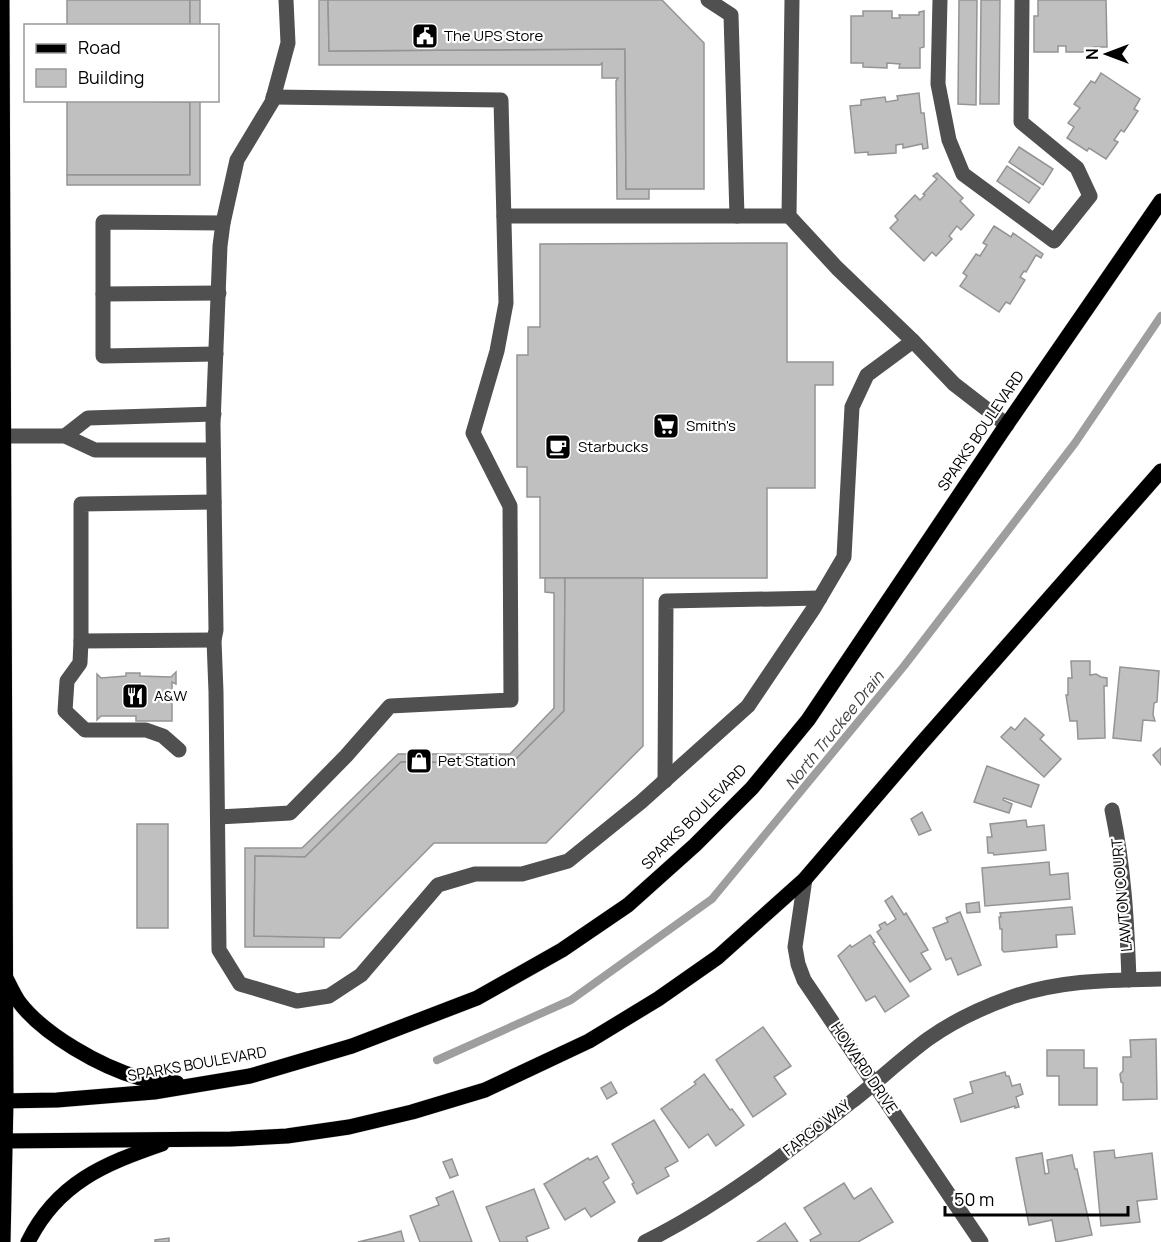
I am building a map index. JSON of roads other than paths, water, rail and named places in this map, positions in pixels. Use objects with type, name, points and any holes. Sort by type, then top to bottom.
[{"type":"main road","points":[[2,0],[5,976],[3,1242]]},
{"type":"main road","name":"SPARKS BOULEVARD","points":[[3,1101],[57,1100],[154,1092],[250,1076],[352,1046],[477,998],[562,950],[628,905],[696,845],[744,796],[808,720],[1161,201]]},
{"type":"main road","points":[[2,1141],[174,1140],[287,1136],[349,1127],[412,1112],[485,1090],[589,1041],[658,999],[718,957],[805,879],[1161,471]]},
{"type":"main road","points":[[5,976],[18,1001],[32,1016],[100,1064],[142,1079],[195,1085]]},
{"type":"main road","points":[[28,1242],[36,1227],[60,1197],[88,1174],[116,1160],[174,1140]]},
{"type":"street","points":[[286,0],[288,43],[272,102],[237,160],[223,223],[216,354],[213,450],[219,950],[240,984],[297,1001],[329,996],[361,975],[438,885],[475,874],[522,874],[568,861],[665,781],[748,706],[820,598],[844,557],[852,407],[867,375],[913,341]]},
{"type":"street","points":[[708,0],[731,15],[736,216]]},
{"type":"street","points":[[792,0],[789,216],[837,268],[954,384],[1007,425]]},
{"type":"street","points":[[940,0],[938,84],[949,140],[963,174],[1054,241],[1090,196],[1077,168],[1021,122],[1022,0]]},
{"type":"street","points":[[218,817],[291,813],[390,706],[511,700],[510,506],[473,433],[497,351],[506,303],[501,100],[273,97]]},
{"type":"street","points":[[504,216],[789,216]]},
{"type":"street","points":[[216,354],[103,356],[103,222],[223,223]]},
{"type":"street","points":[[103,294],[219,293]]},
{"type":"street","points":[[65,436],[88,418],[214,414]]},
{"type":"street","points":[[2,436],[65,436],[95,450],[213,450]]},
{"type":"street","points":[[179,750],[163,736],[146,730],[85,730],[65,711],[67,681],[80,663],[81,504],[214,502]]},
{"type":"street","points":[[665,781],[666,601],[820,598]]},
{"type":"street","points":[[81,641],[214,640]]},
{"type":"street","name":"LAWTON COURT","points":[[1112,810],[1120,851],[1126,907],[1129,980]]},
{"type":"street","name":"HOWARD DRIVE","points":[[805,879],[795,947],[804,980],[981,1242]]},
{"type":"street","name":"FARGO WAY","points":[[645,1242],[723,1196],[790,1150],[929,1038],[969,1015],[1010,998],[1054,986],[1096,980],[1161,979]]},
{"type":"waterway","name":"North Truckee Drain","points":[[437,1060],[571,1000],[712,899],[904,666],[1075,443],[1161,316]]},
{"type":"place","name":"The UPS Store","points":[[425,36]]},
{"type":"place","name":"Smith's","points":[[666,426]]},
{"type":"place","name":"Starbucks","points":[[558,447]]},
{"type":"place","name":"A&W","points":[[135,696]]},
{"type":"place","name":"Pet Station","points":[[419,761]]}]
